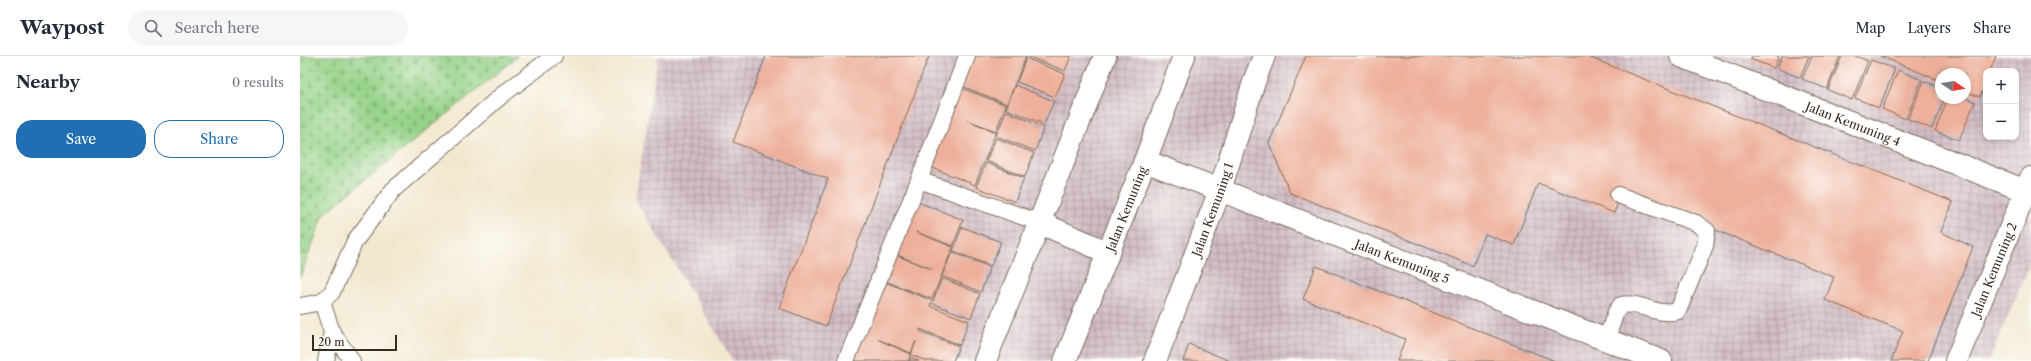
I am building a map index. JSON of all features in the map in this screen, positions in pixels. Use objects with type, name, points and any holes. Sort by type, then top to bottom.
[{"type":"street","points":[[985,361],[1038,222],[1105,56]]},
{"type":"street","name":"Jalan Kemuning","points":[[1065,361],[1107,252],[1145,161],[1184,56]]},
{"type":"street","name":"Jalan Kemuning 1","points":[[1155,361],[1220,190],[1255,79],[1264,56]]},
{"type":"street","name":"Jalan Kemuning 4","points":[[1681,56],[2028,184]]},
{"type":"street","name":"Jalan Kemuning 5","points":[[1145,161],[1661,361]]},
{"type":"street","name":"Jalan Kemuning 2","points":[[1956,361],[2028,184]]},
{"type":"street","points":[[1038,222],[1107,252]]},
{"type":"lane","points":[[300,306],[322,302],[332,292],[355,242],[393,190],[502,95],[554,56]]},
{"type":"lane","points":[[846,361],[967,56]]},
{"type":"lane","points":[[919,180],[1038,222]]},
{"type":"lane","points":[[1606,340],[1620,305],[1630,304],[1667,314],[1678,311],[1704,246],[1707,231],[1696,223],[1618,195]]},
{"type":"lane","points":[[322,302],[332,332],[352,361]]},
{"type":"lane","points":[[326,361],[332,332]]},
{"type":"shaded area","points":[[658,56],[2031,56],[2031,262],[1989,361],[733,361],[635,199]]},
{"type":"green space","points":[[300,56],[518,56],[324,214],[300,277]]},
{"type":"building","points":[[766,56],[929,56],[826,326],[779,308],[828,179],[733,142]]},
{"type":"building","points":[[971,56],[1026,56],[1007,104],[959,85]]},
{"type":"building","points":[[1027,56],[1071,56],[1065,71]]},
{"type":"building","points":[[1306,56],[1586,56],[1953,202],[1941,232],[1973,247],[1928,361],[1891,361],[1903,331],[1825,300],[1834,277],[1622,193],[1614,213],[1538,183],[1514,245],[1485,234],[1473,266],[1290,193],[1269,143]]},
{"type":"building","points":[[1752,56],[1779,56],[1774,68],[1750,59]]},
{"type":"building","points":[[1782,56],[1809,56],[1800,78],[1777,68]]},
{"type":"building","points":[[1812,56],[1840,56],[1827,89],[1802,79]]},
{"type":"building","points":[[1842,56],[1856,56],[1868,61],[1852,100],[1828,90]]},
{"type":"building","points":[[1880,56],[1996,56],[1991,68],[1983,68],[1983,89],[1980,97],[1971,93],[1971,68],[1935,68],[1935,79]]},
{"type":"building","points":[[1026,58],[1065,74],[1055,97],[1017,82]]},
{"type":"building","points":[[1871,60],[1895,69],[1879,108],[1855,98]]},
{"type":"building","points":[[1898,70],[1922,80],[1906,119],[1882,109]]},
{"type":"building","points":[[1924,81],[1935,86],[1935,104],[1942,104],[1932,129],[1908,119]]},
{"type":"building","points":[[1015,85],[1054,101],[1044,124],[1006,109]]},
{"type":"building","points":[[959,87],[1006,105],[996,131],[967,120],[996,132],[975,185],[928,166]]},
{"type":"building","points":[[1971,100],[1975,102],[1959,140],[1935,131],[1946,104],[1971,104]]},
{"type":"building","points":[[1006,111],[1044,127],[1035,151],[996,136]]},
{"type":"building","points":[[996,138],[1034,153],[1025,177],[986,161]]},
{"type":"building","points":[[986,163],[1024,178],[1015,202],[976,187]]},
{"type":"building","points":[[916,201],[963,220],[953,246],[916,232],[953,247],[932,299],[885,281],[895,255],[932,269],[895,254]]},
{"type":"building","points":[[962,227],[1001,242],[991,266],[953,251]]},
{"type":"building","points":[[952,252],[990,267],[981,292],[942,276]]},
{"type":"building","points":[[1316,266],[1555,361],[1397,361],[1405,339],[1303,299]]},
{"type":"building","points":[[942,278],[980,294],[971,318],[931,303],[930,306],[969,321],[960,345],[920,329],[920,331],[959,346],[953,361],[926,361],[911,355],[916,341],[911,353],[877,339],[911,354],[908,361],[853,361],[885,282],[933,301]]},
{"type":"building","points":[[1189,344],[1230,361],[1183,361]]},
{"type":"building","points":[[911,358],[919,361],[909,361]]}]
